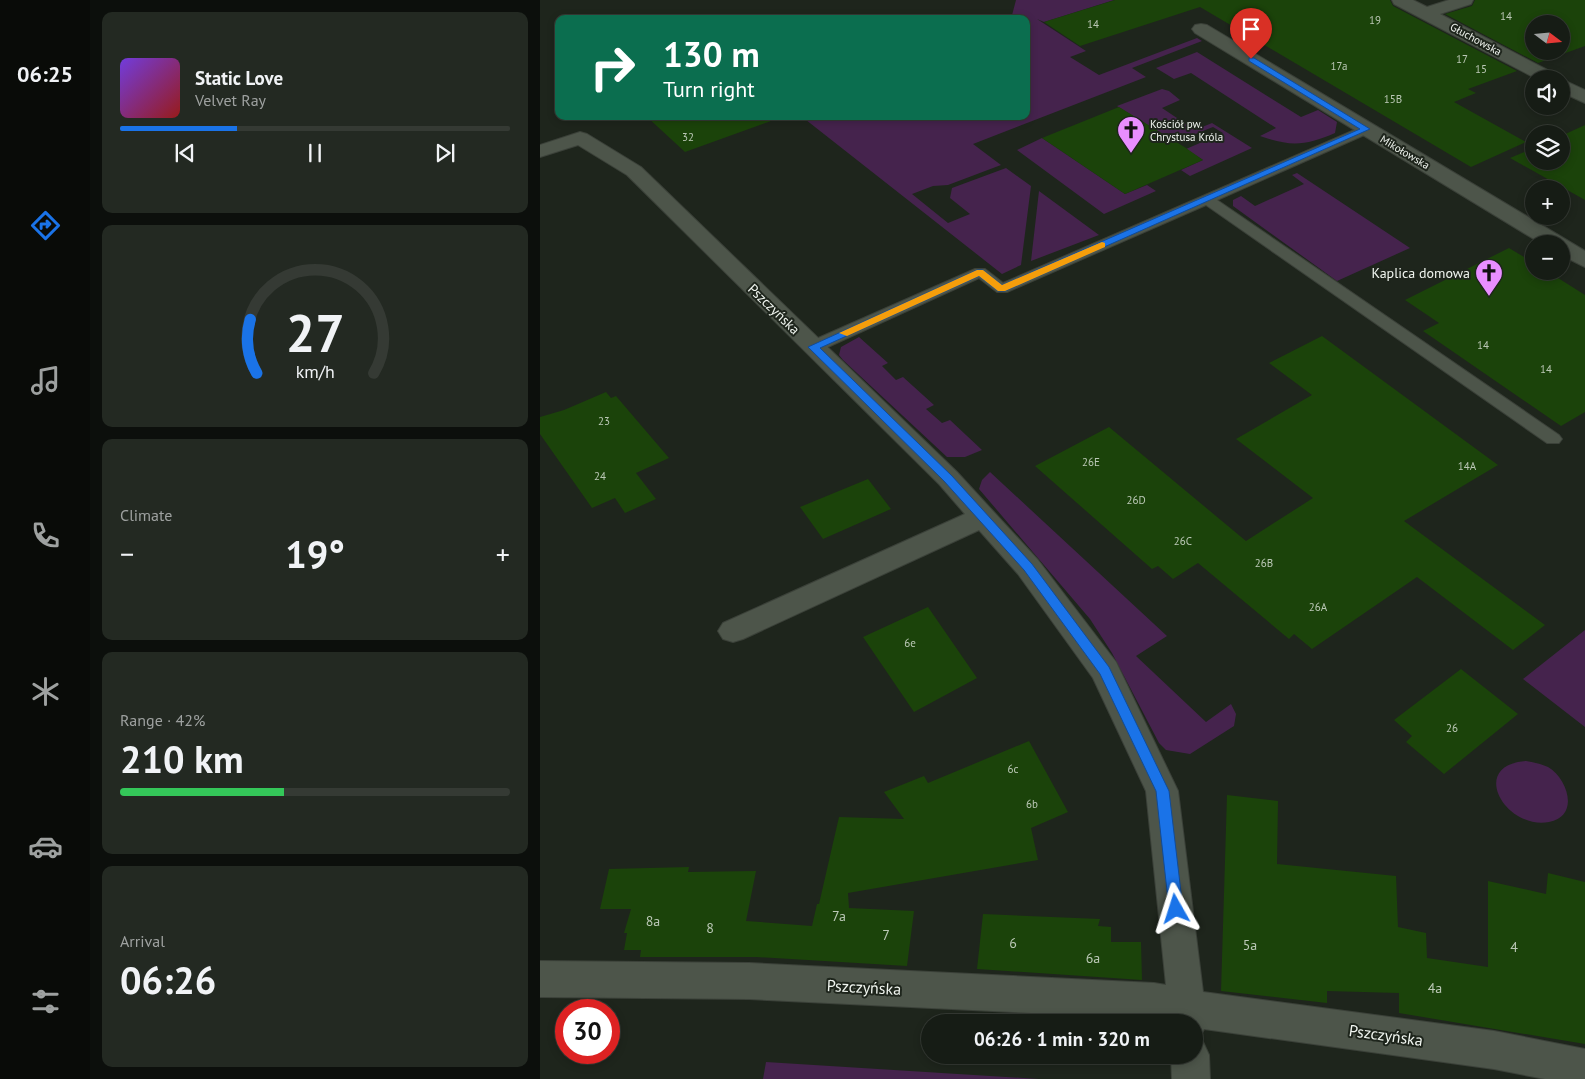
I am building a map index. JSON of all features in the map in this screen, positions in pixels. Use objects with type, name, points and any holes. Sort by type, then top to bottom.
[{"type":"street","name":"Głuchowska","points":[[1400,0],[1534,70]]},
{"type":"street","points":[[1426,13],[1465,0]]},
{"type":"street","name":"Mikołowska","points":[[1201,29],[1543,235]]},
{"type":"street","points":[[1570,89],[1585,97]]},
{"type":"street","name":"Pszczyńska","points":[[540,151],[580,138],[634,171],[948,478],[1028,567],[1105,671],[1162,791],[1187,1014]]},
{"type":"street","name":"Mikołowska","points":[[1570,251],[1585,260]]},
{"type":"street","points":[[733,631],[983,517]]},
{"type":"street","name":"Pszczyńska","points":[[540,979],[749,981],[1154,1001],[1185,1014]]},
{"type":"street","name":"Pszczyńska","points":[[1203,1017],[1494,1050],[1585,1068]]},
{"type":"street","points":[[1190,1064],[1191,1079]]},
{"type":"lane","points":[[813,347],[980,272],[1002,289],[1366,129]]},
{"type":"lane","points":[[1207,200],[1553,438]]},
{"type":"shaded area","points":[[1016,0],[1114,0],[1044,22],[1037,19],[1086,51],[1070,57],[1099,75],[1197,38],[1202,41],[1132,68],[1146,77],[973,144],[1001,165],[948,185],[933,186],[912,194],[948,223],[970,214],[950,198],[952,188],[1006,168],[1031,186],[1021,265],[1002,274],[806,120],[1030,120],[1030,15],[1012,15]]},
{"type":"shaded area","points":[[1197,52],[1301,117],[1318,110],[1337,122],[1335,133],[1316,140],[1299,143],[1283,142],[1260,136],[1276,128],[1191,73],[1174,79],[1156,68]]},
{"type":"shaded area","points":[[1162,89],[1169,91],[1180,100],[1162,108],[1195,130],[1212,123],[1252,148],[1190,176],[1181,170],[1203,160],[1186,149],[1223,133],[1213,127],[1175,142],[1117,106]]},
{"type":"shaded area","points":[[1042,138],[1125,194],[1147,185],[1156,191],[1104,214],[1017,150]]},
{"type":"shaded area","points":[[1297,173],[1410,248],[1337,281],[1233,206],[1233,200],[1241,196],[1255,206],[1304,184],[1292,175]]},
{"type":"shaded area","points":[[1039,191],[1099,235],[1031,261]]},
{"type":"shaded area","points":[[859,337],[888,363],[882,366],[896,380],[903,377],[934,405],[926,409],[942,423],[950,420],[982,450],[965,457],[947,457],[839,355],[841,347]]},
{"type":"shaded area","points":[[990,472],[1167,636],[1136,656],[1206,722],[1231,704],[1236,714],[1234,726],[1190,754],[1166,750],[1159,743],[1112,653],[1090,619],[979,489],[982,480]]},
{"type":"shaded area","points":[[1585,630],[1585,727],[1523,679]]},
{"type":"shaded area","points":[[1526,761],[1548,767],[1561,780],[1568,797],[1568,805],[1565,813],[1559,818],[1549,822],[1533,822],[1519,816],[1507,807],[1499,796],[1496,784],[1499,773],[1509,765]]},
{"type":"shaded area","points":[[766,1062],[1039,1079],[763,1079]]},
{"type":"building","points":[[1115,0],[1390,0],[1393,6],[1517,71],[1468,89],[1476,93],[1454,102],[1525,142],[1471,167],[1200,7],[1080,46],[1044,22]]},
{"type":"building","points":[[1475,0],[1585,0],[1585,46],[1570,51],[1570,15],[1525,15],[1525,56],[1445,14],[1472,6]]},
{"type":"building","points":[[1532,60],[1546,60],[1538,63]]},
{"type":"building","name":"Kościół pw. Chrystusa Króla","points":[[1119,107],[1203,160],[1125,194],[1042,138]]},
{"type":"building","points":[[650,120],[771,120],[771,121],[685,152]]},
{"type":"building","points":[[1585,125],[1585,200],[1570,192],[1570,180],[1549,180],[1531,170],[1570,170],[1570,132]]},
{"type":"building","points":[[1525,152],[1525,166],[1510,158]]},
{"type":"building","points":[[1509,248],[1525,258],[1525,280],[1561,280],[1585,295],[1585,412],[1561,426],[1423,331],[1439,323],[1405,300]]},
{"type":"building","points":[[1322,336],[1498,465],[1404,521],[1545,625],[1513,650],[1417,577],[1312,649],[1294,634],[1289,639],[1198,563],[1173,579],[1158,566],[1152,569],[1035,466],[1109,427],[1246,541],[1313,498],[1236,439],[1312,395],[1269,363]]},
{"type":"building","points":[[606,392],[611,398],[616,396],[669,458],[636,473],[656,499],[625,513],[615,498],[592,508],[540,434],[540,417],[564,410]]},
{"type":"building","points":[[868,479],[891,509],[823,539],[800,507]]},
{"type":"building","points":[[928,607],[977,678],[914,712],[863,637]]},
{"type":"building","points":[[1461,669],[1518,714],[1444,774],[1406,742],[1412,736],[1394,720]]},
{"type":"building","points":[[1029,741],[1068,812],[1031,828],[1038,860],[848,893],[849,908],[914,911],[907,966],[756,957],[640,957],[641,950],[624,950],[627,933],[624,933],[631,909],[600,909],[609,869],[689,867],[688,872],[756,871],[746,921],[812,926],[817,904],[819,904],[839,817],[904,819],[884,792],[924,776],[928,783]]},
{"type":"building","points":[[1227,795],[1278,801],[1277,864],[1396,876],[1398,927],[1426,933],[1427,958],[1488,967],[1488,881],[1546,894],[1548,873],[1585,882],[1585,1044],[1399,1013],[1399,993],[1327,991],[1327,1003],[1221,991]]},
{"type":"building","points":[[983,914],[1100,919],[1098,926],[1111,927],[1111,942],[1141,942],[1142,980],[977,969]]},
{"type":"slow traffic","points":[[844,333],[980,272],[1002,289],[1102,245]]},
{"type":"place","name":"Kościół pw. Chrystusa Króla","points":[[1131,154]]},
{"type":"place","name":"Kaplica domowa","points":[[1489,297]]},
{"type":"route","points":[[1176,909],[1162,791],[1105,671],[1028,567],[948,478],[813,347],[980,272],[1002,289],[1366,129],[1251,59]]}]
